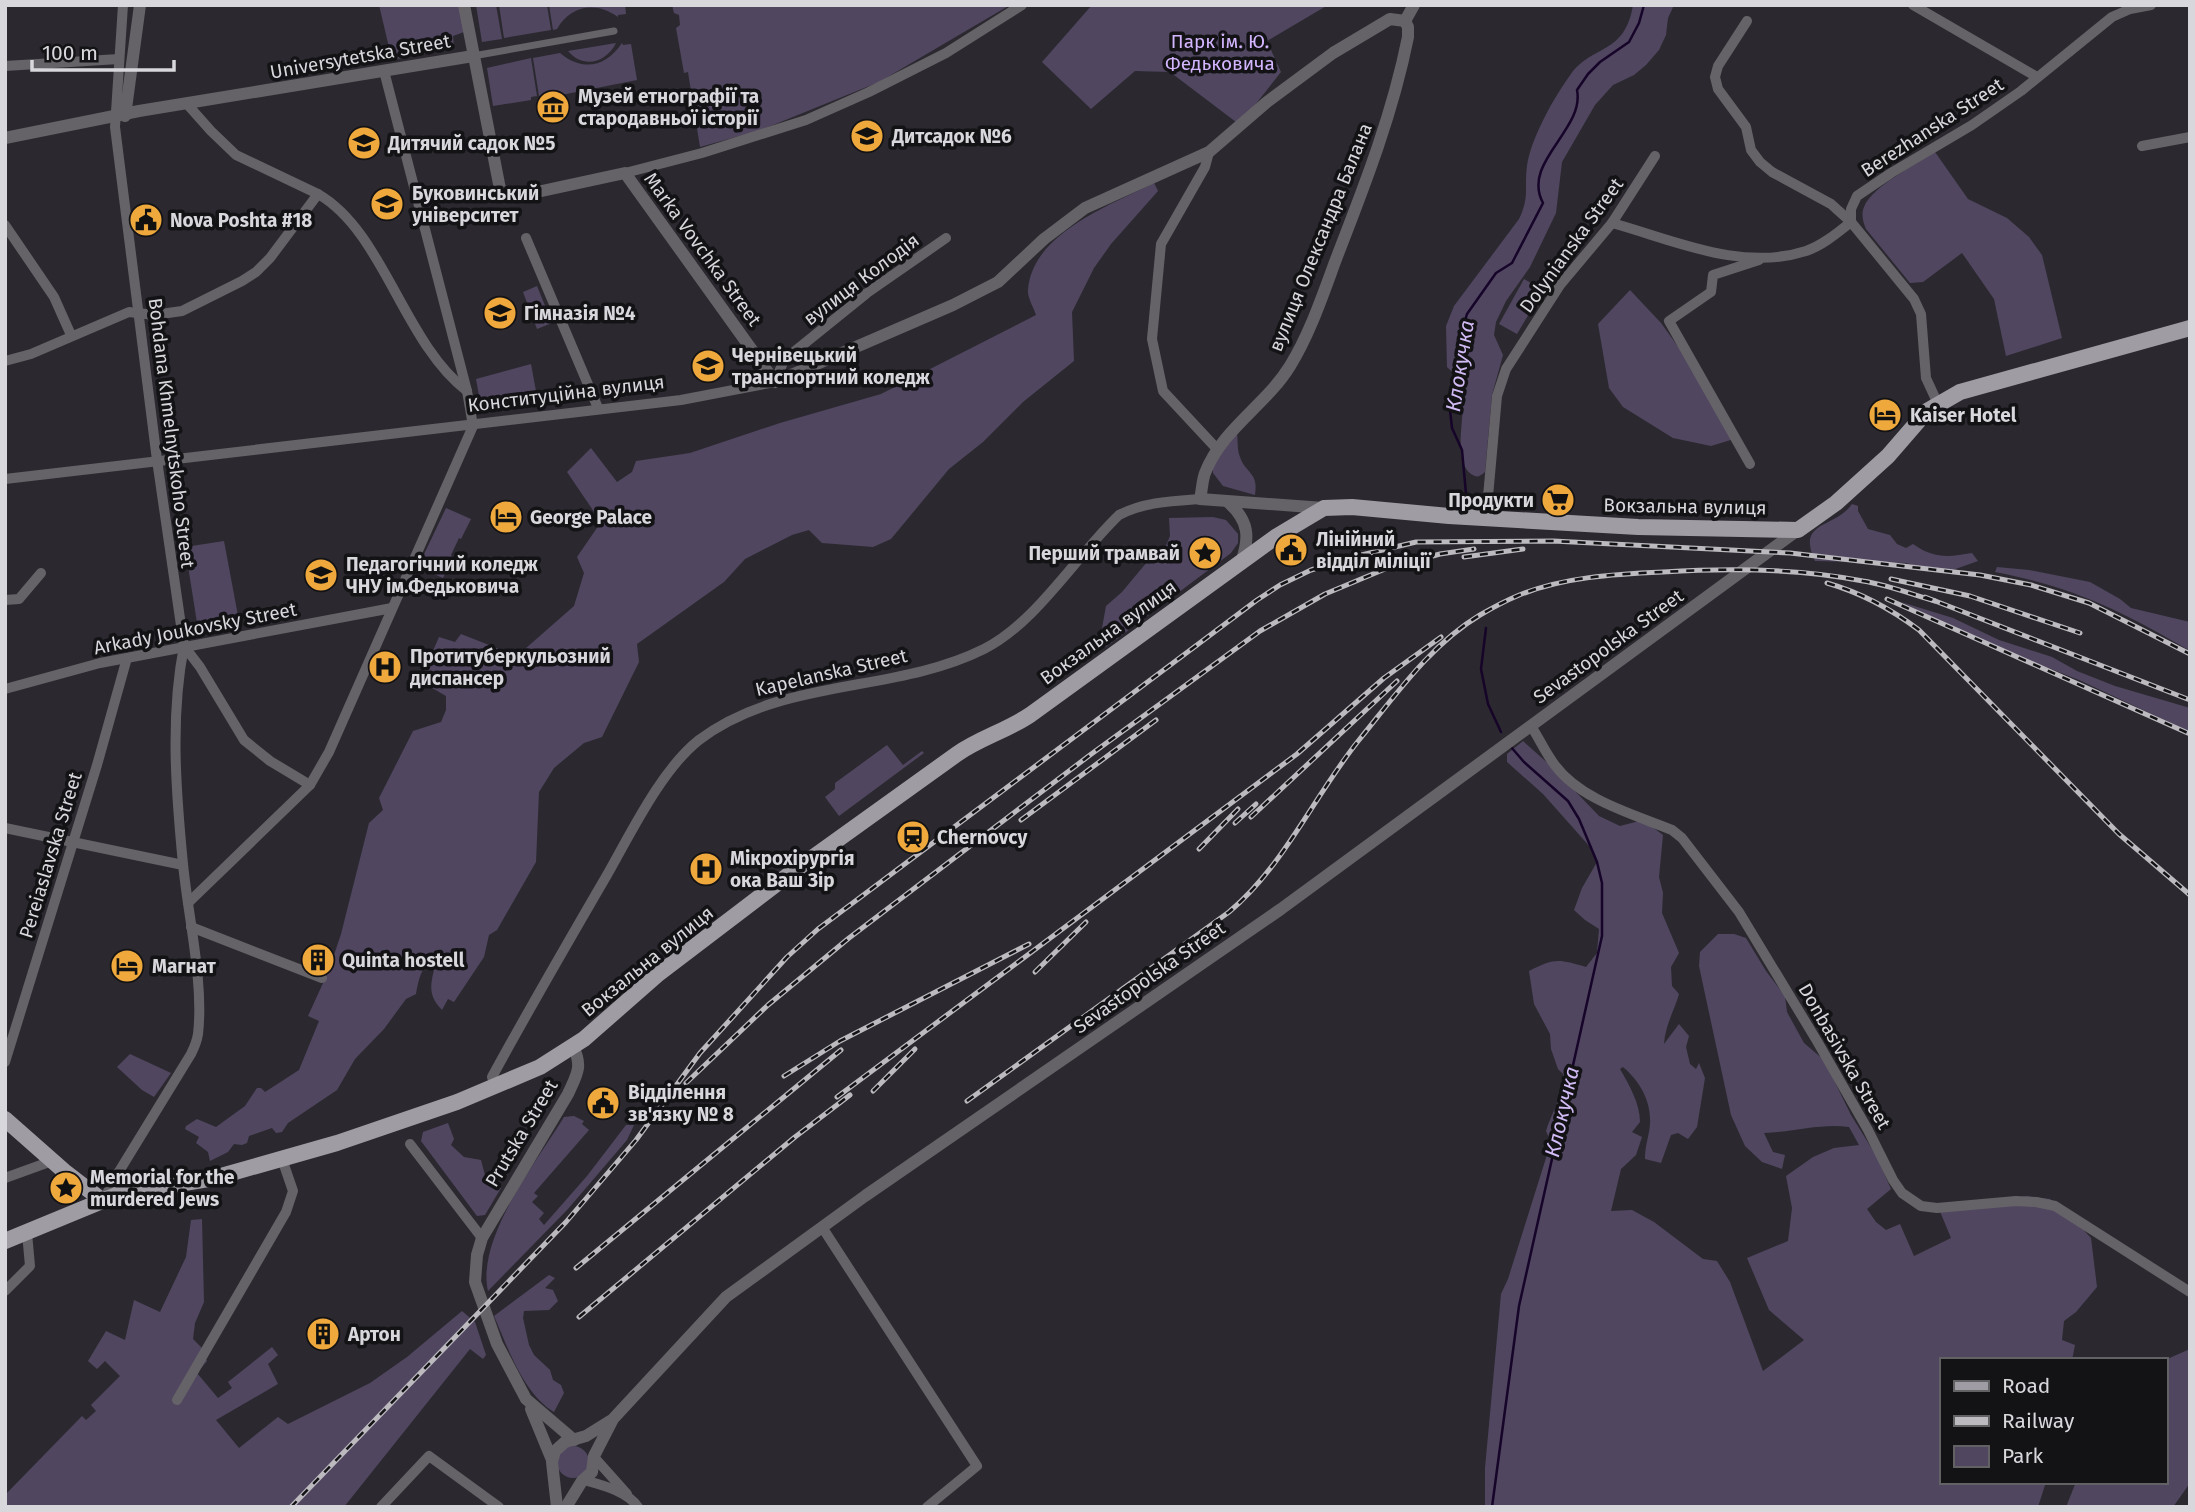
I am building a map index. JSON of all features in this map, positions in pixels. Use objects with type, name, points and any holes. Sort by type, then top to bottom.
[{"type":"main road","points":[[1798,530],[1844,495],[1888,456],[1927,411],[1960,392],[2190,328]]},
{"type":"main road","name":"Вокзальна вулиця","points":[[5,1241],[119,1194],[214,1178],[337,1143],[457,1102],[540,1067],[606,1021],[657,975],[787,876],[978,741],[1004,731],[1030,715],[1241,562],[1324,508],[1352,507],[1486,519],[1638,527],[1798,530]]},
{"type":"main road","points":[[5,1119],[103,1201]]},
{"type":"street","name":"Bohdana Khmelnytskoho Street","points":[[123,5],[119,59],[120,116],[139,313],[184,646],[178,675],[175,763],[188,903]]},
{"type":"street","points":[[120,116],[139,5]]},
{"type":"street","points":[[464,5],[500,189],[514,197],[702,153],[806,120],[869,92],[946,52],[1022,5]]},
{"type":"street","name":"вулиця Олександра Балана","points":[[1200,499],[1204,475],[1217,449],[1278,383],[1290,366],[1308,329],[1362,194],[1388,118],[1408,37],[1405,21],[1414,5]]},
{"type":"street","points":[[1913,5],[2037,77]]},
{"type":"street","name":"Berezhanska Street","points":[[1851,222],[1857,196],[1972,125],[2112,17],[2130,9],[2151,5]]},
{"type":"street","name":"Конституційна вулиця","points":[[5,479],[681,400],[775,382],[953,305],[998,282],[1044,239],[1085,208],[1209,152],[1267,102],[1333,53],[1390,19],[1405,21]]},
{"type":"street","points":[[1747,21],[1718,66],[1715,78],[1718,89],[1746,127],[1751,150],[1760,162],[1772,172],[1831,204],[1851,222],[1914,299],[1921,314],[1926,378],[1929,390],[1938,404]]},
{"type":"street","points":[[473,56],[614,31]]},
{"type":"street","name":"Universytetska Street","points":[[5,138],[473,56]]},
{"type":"street","points":[[5,66],[119,59]]},
{"type":"street","points":[[103,1201],[191,1054],[198,1036],[198,996],[188,903],[310,785],[329,752],[473,424],[467,391],[384,71]]},
{"type":"street","points":[[187,104],[236,155],[318,194],[335,205],[357,232],[442,368],[467,391]]},
{"type":"street","points":[[2142,146],[2190,138]]},
{"type":"street","points":[[1209,152],[1205,167],[1161,244],[1152,339],[1163,391],[1217,449]]},
{"type":"street","name":"Dolynianska Street","points":[[1486,519],[1497,396],[1506,369],[1560,285],[1612,223],[1655,156]]},
{"type":"street","name":"Marka Vovchka Street","points":[[625,173],[775,382]]},
{"type":"street","points":[[5,361],[31,354],[129,312],[154,315],[182,311],[256,272],[270,258],[318,194]]},
{"type":"street","points":[[1750,464],[1669,321],[1711,292],[1713,275],[1746,263],[1807,251],[1826,241],[1851,222]]},
{"type":"street","points":[[1612,223],[1685,247],[1727,255],[1773,257]]},
{"type":"street","points":[[5,225],[54,297],[71,335]]},
{"type":"street","points":[[526,238],[598,408]]},
{"type":"street","name":"вулиця Колодія","points":[[775,382],[784,360],[867,293],[946,238]]},
{"type":"street","name":"Kapelanska Street","points":[[495,1086],[492,1077],[639,819],[667,775],[690,748],[724,724],[769,704],[932,669],[986,648],[1015,628],[1119,515],[1132,508],[1200,499],[1324,508]]},
{"type":"street","points":[[1229,503],[1242,517],[1248,537],[1241,562]]},
{"type":"street","name":"Sevastopolska Street","points":[[613,1419],[726,1297],[822,1227],[1281,909],[1798,530]]},
{"type":"street","points":[[1248,537],[1258,543],[1268,543]]},
{"type":"street","points":[[5,600],[19,599],[41,573]]},
{"type":"street","name":"Arkady Joukovsky Street","points":[[5,690],[100,663],[393,608]]},
{"type":"street","points":[[184,646],[200,667],[244,740],[270,761],[310,785]]},
{"type":"street","name":"Pereiaslavska Street","points":[[5,1062],[74,842],[127,658]]},
{"type":"street","name":"Donbasivska Street","points":[[1531,726],[1554,765],[1575,785],[1601,800],[1672,830],[1682,838],[1739,912],[1817,1041],[1902,1193],[1921,1206],[1937,1208],[2016,1201],[2055,1206],[2190,1292]]},
{"type":"street","points":[[5,828],[183,865]]},
{"type":"street","points":[[191,927],[322,978]]},
{"type":"street","name":"Prutska Street","points":[[573,1046],[580,1061],[578,1073],[482,1238],[475,1269],[477,1292],[496,1344],[526,1399],[574,1440]]},
{"type":"street","points":[[410,1144],[482,1238]]},
{"type":"street","points":[[177,1400],[286,1212],[293,1191],[282,1159]]},
{"type":"street","points":[[5,1178],[52,1161]]},
{"type":"street","points":[[822,1227],[977,1466],[927,1507]]},
{"type":"street","points":[[5,1291],[30,1266],[27,1233]]},
{"type":"street","points":[[526,1399],[543,1433],[558,1475],[565,1481],[583,1480],[608,1487],[636,1504]]},
{"type":"street","points":[[557,1507],[553,1464],[559,1446],[586,1436],[613,1419]]},
{"type":"street","points":[[566,1507],[583,1480],[593,1470],[594,1456],[613,1419]]},
{"type":"street","points":[[574,1440],[586,1444],[636,1504]]},
{"type":"street","points":[[381,1507],[429,1456],[499,1507]]},
{"type":"green space","points":[[379,5],[459,5],[464,32],[453,36],[454,48],[392,60]]},
{"type":"green space","points":[[476,5],[496,5],[502,39],[482,42]]},
{"type":"green space","points":[[499,5],[547,5],[551,30],[504,38]]},
{"type":"green space","points":[[549,5],[625,5],[626,14],[618,17],[601,9],[584,8],[576,10],[553,30]]},
{"type":"green space","points":[[672,5],[1010,5],[879,82],[761,130],[700,147],[688,72],[684,73],[676,28],[680,25],[679,15],[674,13]]},
{"type":"green space","name":"Парк ім. Ю. Федьковича","points":[[1092,5],[1328,5],[1267,41],[1281,72],[1251,110],[1236,122],[1170,72],[1135,71],[1091,109],[1042,62]]},
{"type":"green space","points":[[1633,5],[1674,5],[1659,50],[1634,75],[1613,85],[1595,105],[1562,162],[1556,213],[1530,267],[1506,301],[1496,322],[1494,335],[1503,355],[1492,395],[1485,472],[1475,476],[1465,467],[1462,458],[1462,389],[1458,379],[1447,367],[1446,326],[1454,306],[1519,219],[1526,198],[1529,155],[1538,131],[1564,83],[1580,64],[1616,41],[1629,21]]},
{"type":"green space","points":[[616,43],[606,55],[594,61],[580,60],[568,51]]},
{"type":"green space","points":[[622,43],[631,44],[637,80],[546,98],[546,95],[539,96],[533,58],[560,53],[577,63],[594,64],[609,57]]},
{"type":"green space","points":[[531,58],[537,96],[531,97],[531,100],[493,106],[487,68]]},
{"type":"green space","points":[[1935,152],[1968,199],[2007,218],[2029,237],[2042,255],[2062,338],[2006,356],[1994,299],[1962,253],[1923,282],[1910,283],[1866,229],[1863,221],[1864,207],[1876,191]]},
{"type":"green space","points":[[1154,183],[1158,191],[1111,244],[1094,268],[1072,312],[1074,361],[1023,402],[983,442],[949,469],[891,539],[873,547],[822,543],[809,530],[792,535],[745,559],[724,582],[637,644],[639,662],[602,737],[584,743],[554,768],[539,792],[536,862],[497,930],[489,935],[484,957],[454,1002],[448,999],[442,1010],[433,996],[431,989],[436,954],[422,972],[416,994],[406,999],[384,1029],[355,1059],[337,1090],[288,1123],[282,1132],[276,1133],[272,1128],[249,1136],[247,1143],[234,1144],[228,1152],[210,1161],[208,1152],[196,1143],[199,1137],[185,1129],[186,1126],[197,1119],[216,1127],[245,1106],[257,1088],[265,1092],[299,1070],[319,1021],[308,1016],[329,970],[341,934],[369,823],[383,810],[379,798],[413,731],[441,722],[446,710],[446,696],[420,681],[439,637],[455,642],[461,634],[517,656],[574,606],[584,573],[577,557],[601,522],[567,472],[591,448],[617,482],[632,472],[636,461],[690,453],[780,423],[881,394],[1036,315],[1028,290],[1033,270],[1043,252],[1076,223]]},
{"type":"green space","points":[[1524,279],[1543,290],[1517,334],[1499,324]]},
{"type":"green space","points":[[537,286],[552,323],[537,329],[523,292]]},
{"type":"green space","points":[[1630,290],[1661,323],[1687,359],[1734,439],[1711,446],[1673,438],[1623,407],[1609,388],[1598,324]]},
{"type":"green space","points":[[531,364],[538,402],[482,412],[476,379]]},
{"type":"green space","points":[[1237,433],[1239,454],[1255,482],[1255,495],[1223,486],[1213,473],[1213,463]]},
{"type":"green space","points":[[1852,504],[1858,506],[1868,529],[1890,535],[1897,544],[1906,548],[1913,544],[1942,556],[1972,553],[1978,561],[1950,571],[1936,571],[1906,563],[1815,561],[1810,548],[1810,538],[1820,526],[1845,512]]},
{"type":"green space","points":[[446,508],[471,519],[461,539],[459,538],[443,578],[418,567]]},
{"type":"green space","points":[[1213,517],[1226,520],[1238,534],[1238,543],[1231,553],[1106,647],[1100,639],[1106,606],[1122,592],[1147,562],[1160,560],[1170,536],[1169,518]]},
{"type":"green space","points":[[224,541],[239,621],[198,629],[185,547]]},
{"type":"green space","points":[[1997,567],[2029,570],[2090,582],[2131,608],[2190,622],[2190,651],[2119,612],[2049,585],[1995,572]]},
{"type":"green space","points":[[1901,602],[1953,618],[1999,640],[2052,657],[2077,671],[2115,686],[2190,708],[2190,732],[2079,680],[2004,652]]},
{"type":"green space","points":[[1523,741],[1599,816],[1620,826],[1643,820],[1663,835],[1659,877],[1663,893],[1662,913],[1679,953],[1671,967],[1672,986],[1679,994],[1664,1044],[1679,1024],[1689,1036],[1686,1047],[1690,1064],[1696,1069],[1699,1063],[1705,1078],[1697,1127],[1688,1139],[1678,1133],[1671,1135],[1661,1163],[1645,1159],[1650,1122],[1648,1104],[1636,1080],[1623,1067],[1620,1069],[1640,1115],[1640,1122],[1632,1132],[1642,1137],[1636,1155],[1621,1169],[1611,1211],[1632,1210],[1654,1222],[1703,1259],[1717,1261],[1730,1282],[1763,1371],[1804,1340],[1769,1310],[1747,1258],[1788,1241],[1792,1208],[1786,1176],[1813,1157],[1834,1148],[1859,1145],[1849,1127],[1828,1126],[1764,1133],[1773,1152],[1785,1155],[1782,1169],[1762,1162],[1745,1146],[1731,1115],[1699,966],[1700,952],[1718,934],[1734,934],[1746,938],[1785,996],[1787,1012],[1804,1043],[1824,1060],[1851,1115],[1877,1157],[1891,1189],[1867,1209],[1886,1230],[1900,1224],[1914,1256],[1951,1238],[1939,1209],[2027,1196],[2050,1199],[2071,1216],[2091,1238],[2097,1287],[2076,1312],[2064,1321],[2062,1340],[2075,1345],[2072,1358],[1940,1358],[1940,1484],[2045,1484],[2038,1507],[1485,1507],[1485,1468],[1501,1294],[1551,1142],[1546,1131],[1563,1082],[1563,1074],[1558,1069],[1551,1049],[1550,1034],[1534,1004],[1529,971],[1557,961],[1586,967],[1597,953],[1599,929],[1574,910],[1582,888],[1597,862],[1591,848],[1543,794],[1507,762],[1507,754]]},
{"type":"green space","points":[[887,745],[903,765],[922,751],[924,753],[839,816],[825,797],[835,789],[835,783]]},
{"type":"green space","points":[[130,1054],[171,1073],[154,1097],[142,1090],[117,1067]]},
{"type":"green space","points":[[574,1116],[584,1121],[582,1124],[589,1130],[534,1193],[538,1196],[532,1202],[544,1213],[539,1219],[544,1225],[587,1176],[626,1125],[634,1125],[627,1140],[568,1209],[488,1291],[487,1270],[491,1248],[511,1201],[564,1117]]},
{"type":"green space","points":[[448,1123],[454,1139],[451,1145],[464,1157],[481,1160],[486,1179],[501,1188],[485,1215],[477,1216],[421,1141],[423,1132]]},
{"type":"green space","points":[[202,1219],[204,1302],[195,1323],[193,1339],[202,1348],[207,1361],[197,1373],[218,1398],[232,1388],[228,1382],[272,1347],[278,1355],[268,1364],[278,1384],[216,1420],[239,1448],[278,1417],[288,1424],[370,1383],[407,1357],[462,1311],[475,1322],[486,1355],[483,1359],[470,1349],[344,1507],[5,1507],[5,1495],[82,1416],[86,1420],[96,1411],[91,1405],[120,1376],[105,1361],[97,1369],[88,1361],[106,1331],[125,1340],[134,1300],[160,1312],[186,1257],[191,1220]]},
{"type":"green space","points":[[549,1275],[555,1278],[545,1288],[553,1290],[558,1301],[549,1310],[524,1311],[523,1318],[534,1355],[550,1370],[553,1380],[561,1385],[564,1393],[554,1412],[543,1404],[525,1382],[494,1316]]},
{"type":"green space","points":[[2190,1349],[2190,1483],[2173,1507],[2066,1507],[2075,1484],[2167,1484],[2167,1359]]},
{"type":"green space","points":[[573,1446],[584,1451],[589,1462],[584,1473],[573,1478],[562,1473],[557,1462],[562,1451]]},
{"type":"waterway","name":"Клокучка","points":[[1466,494],[1462,450],[1452,428],[1450,410],[1452,384],[1467,314],[1496,273],[1512,263],[1543,203],[1538,188],[1540,174],[1572,119],[1577,105],[1577,90],[1600,62],[1629,42],[1639,23],[1644,5]]},
{"type":"waterway","points":[[1486,628],[1481,669],[1488,704],[1501,732]]},
{"type":"waterway","name":"Клокучка","points":[[1492,1507],[1519,1306],[1602,936],[1602,883],[1597,862],[1579,819],[1568,801],[1511,747]]},
{"type":"railway","points":[[291,1507],[566,1222],[636,1140],[700,1053],[787,957],[818,929],[1257,600],[1311,570],[1416,542],[1553,541],[1790,553],[1980,575],[2031,585],[2089,603],[2190,654]]},
{"type":"railway","points":[[686,1083],[768,1005],[849,938],[1090,755],[1260,631],[1325,594],[1385,569],[1440,554],[1474,549]]},
{"type":"railway","points":[[1464,557],[1523,549]]},
{"type":"railway","points":[[967,1101],[1229,912],[1249,894],[1298,830],[1343,762],[1414,672],[1462,627],[1498,605],[1552,585],[1608,575],[1738,570],[1789,571],[1838,577],[1881,585],[1935,601]]},
{"type":"railway","points":[[1891,579],[1970,596],[2080,633]]},
{"type":"railway","points":[[1827,583],[1876,602],[1919,630],[2119,834],[2190,895]]},
{"type":"railway","points":[[1925,597],[2190,700]]},
{"type":"railway","points":[[1887,599],[2190,734]]},
{"type":"railway","points":[[837,1097],[1297,754],[1384,678],[1441,637]]},
{"type":"railway","points":[[1251,817],[1397,681]]},
{"type":"railway","points":[[1021,820],[1156,720]]},
{"type":"railway","points":[[1235,823],[1256,804]]},
{"type":"railway","points":[[1199,849],[1238,809]]},
{"type":"railway","points":[[1035,972],[1086,922]]},
{"type":"railway","points":[[784,1076],[840,1041],[1029,944]]},
{"type":"railway","points":[[873,1091],[915,1049]]},
{"type":"railway","points":[[576,1268],[841,1050]]},
{"type":"railway","points":[[579,1317],[795,1137],[850,1095]]},
{"type":"place","name":"Музей етнографії та стародавньої історії","points":[[553,107]]},
{"type":"place","name":"Дитсадок №6","points":[[867,136]]},
{"type":"place","name":"Дитячий садок №5","points":[[364,143]]},
{"type":"place","name":"Буковинський університет","points":[[387,204]]},
{"type":"place","name":"Nova Poshta #18","points":[[146,220]]},
{"type":"place","name":"Гімназія №4","points":[[500,313]]},
{"type":"place","name":"Чернівецький транспортний коледж","points":[[708,366]]},
{"type":"place","name":"Kaiser Hotel","points":[[1885,415]]},
{"type":"place","name":"Продукти","points":[[1558,500]]},
{"type":"place","name":"George Palace","points":[[506,517]]},
{"type":"place","name":"Лінійний відділ міліції","points":[[1291,550]]},
{"type":"place","name":"Перший трамвай","points":[[1205,553]]},
{"type":"place","name":"Педагогічний коледж ЧНУ ім.Федьковича","points":[[321,575]]},
{"type":"place","name":"Протитуберкульозний диспансер","points":[[385,667]]},
{"type":"place","name":"Chernovcy","points":[[913,837]]},
{"type":"place","name":"Мікрохірургія ока Ваш Зір","points":[[706,869]]},
{"type":"place","name":"Quinta hostell","points":[[318,960]]},
{"type":"place","name":"Магнат","points":[[127,966]]},
{"type":"place","name":"Відділення зв'язку № 8","points":[[603,1103]]},
{"type":"place","name":"Memorial for the murdered Jews","points":[[66,1188]]},
{"type":"place","name":"Артон","points":[[323,1334]]}]
